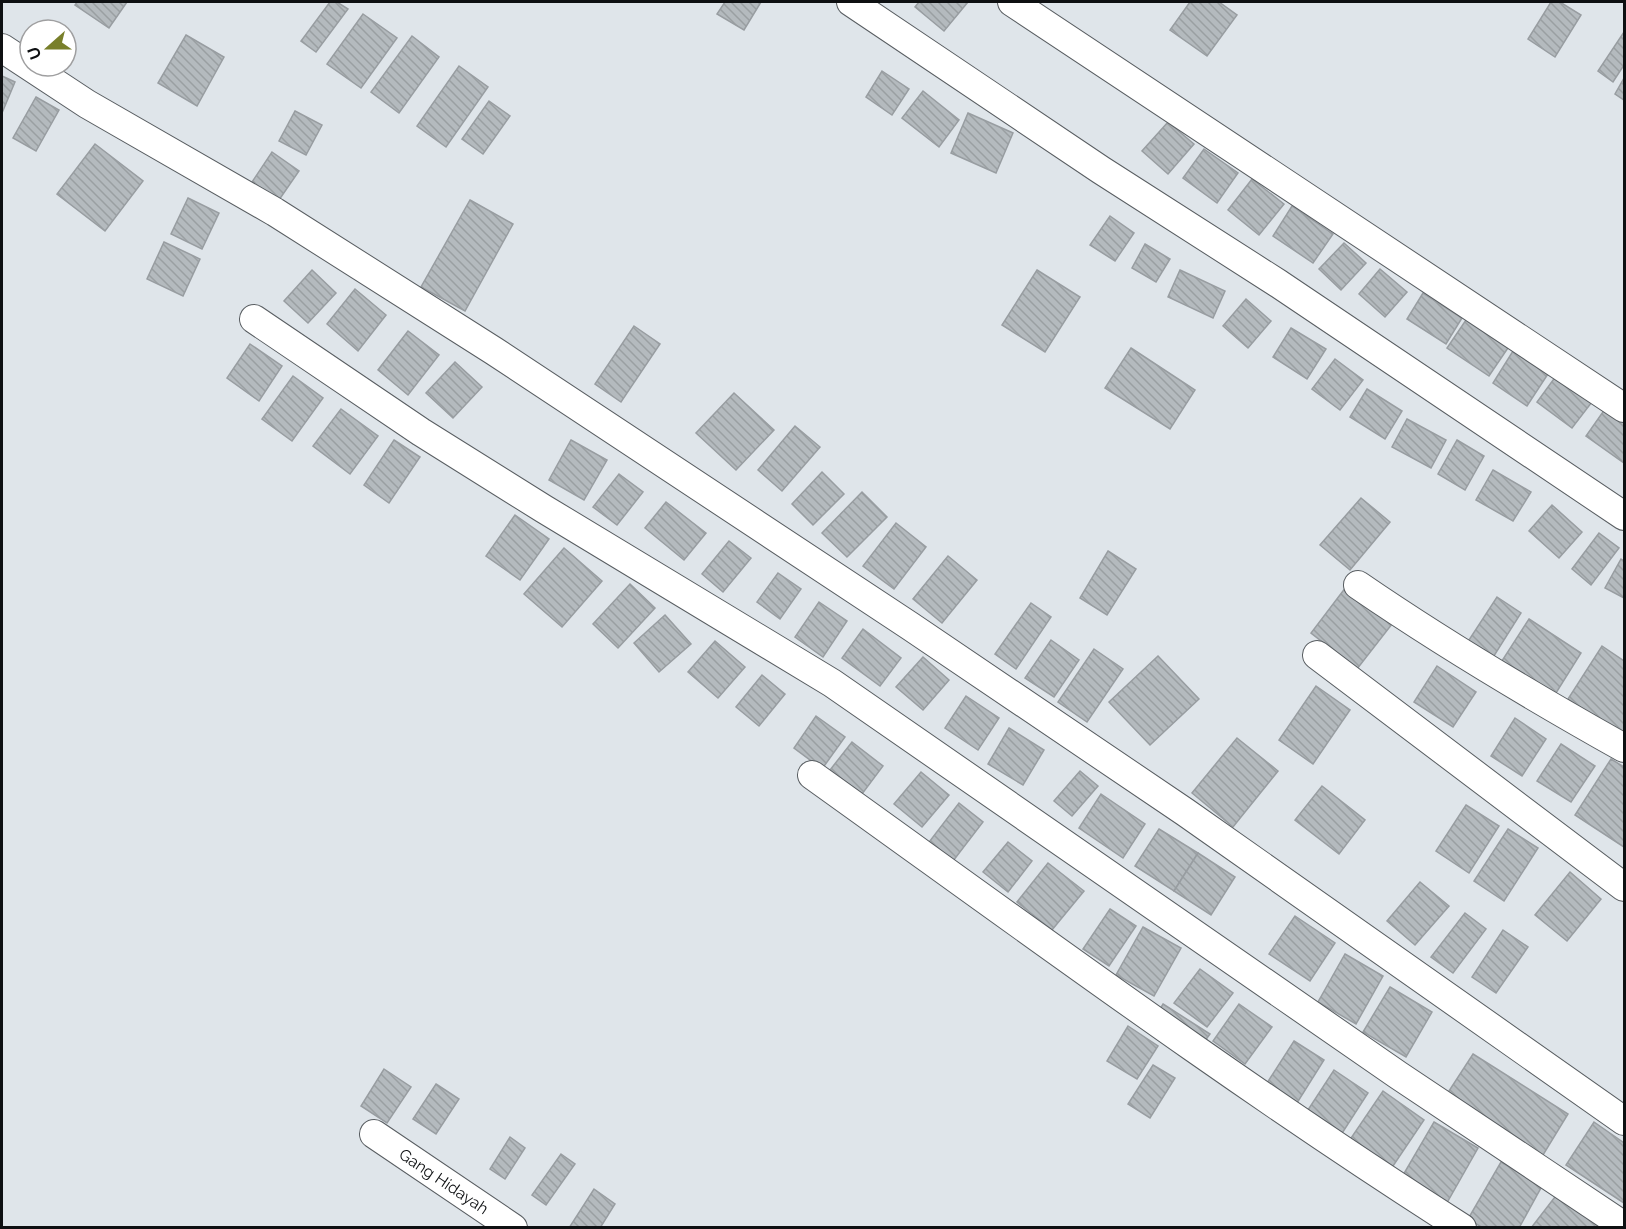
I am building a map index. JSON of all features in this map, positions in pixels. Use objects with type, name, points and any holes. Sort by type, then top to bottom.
[{"type":"street","points":[[851,2],[1101,170],[1279,284],[1624,516]]},
{"type":"street","points":[[1012,2],[1624,408]]},
{"type":"street","points":[[2,48],[87,104],[305,231],[494,351],[901,620],[1195,818],[1624,1121]]},
{"type":"street","points":[[254,319],[487,474],[832,683],[1378,1062],[1624,1226]]},
{"type":"street","points":[[1358,585],[1428,633],[1494,674],[1624,748]]},
{"type":"street","points":[[1317,655],[1624,887]]},
{"type":"street","points":[[812,776],[1343,1151],[1462,1227]]},
{"type":"street","name":"Gang Hidayah","points":[[374,1134],[513,1227]]},
{"type":"building","points":[[77,2],[127,2],[109,28],[75,5]]},
{"type":"building","points":[[330,2],[337,2],[348,9],[316,52],[301,41]]},
{"type":"building","points":[[725,2],[761,2],[744,30],[717,14]]},
{"type":"building","points":[[919,2],[968,2],[944,31],[915,7]]},
{"type":"building","points":[[1190,2],[1219,2],[1237,15],[1207,56],[1170,30]]},
{"type":"building","points":[[1551,2],[1560,2],[1581,15],[1555,57],[1528,39]]},
{"type":"building","points":[[363,14],[397,38],[361,88],[327,64]]},
{"type":"building","points":[[1624,32],[1624,65],[1613,82],[1598,71]]},
{"type":"building","points":[[186,35],[224,57],[197,106],[158,83]]},
{"type":"building","points":[[412,36],[439,57],[399,113],[371,92]]},
{"type":"building","points":[[459,66],[488,87],[446,147],[417,126]]},
{"type":"building","points":[[882,71],[909,89],[892,115],[866,97]]},
{"type":"building","points":[[2,76],[15,82],[2,113]]},
{"type":"building","points":[[1624,78],[1624,100],[1615,94]]},
{"type":"building","points":[[923,91],[959,120],[939,147],[902,118]]},
{"type":"building","points":[[36,97],[59,110],[36,151],[13,138]]},
{"type":"building","points":[[489,101],[510,116],[483,154],[462,139]]},
{"type":"building","points":[[295,111],[322,125],[306,155],[279,141]]},
{"type":"building","points":[[968,113],[1013,133],[996,173],[951,153]]},
{"type":"building","points":[[1168,122],[1194,144],[1168,174],[1142,151]]},
{"type":"building","points":[[95,144],[143,181],[105,231],[57,194]]},
{"type":"building","points":[[1204,149],[1238,173],[1217,203],[1183,178]]},
{"type":"building","points":[[272,152],[299,171],[279,200],[252,182]]},
{"type":"building","points":[[1252,179],[1284,204],[1259,235],[1228,210]]},
{"type":"building","points":[[188,198],[219,213],[202,249],[171,234]]},
{"type":"building","points":[[470,200],[513,224],[465,311],[421,287]]},
{"type":"building","points":[[1292,206],[1333,234],[1313,263],[1273,236]]},
{"type":"building","points":[[1110,216],[1134,233],[1115,261],[1090,245]]},
{"type":"building","points":[[164,242],[200,259],[183,296],[147,279]]},
{"type":"building","points":[[1344,243],[1366,263],[1341,290],[1319,269]]},
{"type":"building","points":[[1145,244],[1170,259],[1156,282],[1132,268]]},
{"type":"building","points":[[1380,269],[1407,292],[1385,317],[1359,294]]},
{"type":"building","points":[[312,270],[336,293],[308,323],[284,301]]},
{"type":"building","points":[[1037,270],[1080,297],[1045,352],[1002,325]]},
{"type":"building","points":[[1180,270],[1225,291],[1213,318],[1168,297]]},
{"type":"building","points":[[355,289],[386,315],[358,351],[327,324]]},
{"type":"building","points":[[1423,293],[1462,318],[1446,344],[1407,319]]},
{"type":"building","points":[[1246,299],[1271,321],[1248,348],[1223,326]]},
{"type":"building","points":[[1468,317],[1510,345],[1489,376],[1447,348]]},
{"type":"building","points":[[634,326],[660,344],[621,402],[595,384]]},
{"type":"building","points":[[1291,328],[1326,349],[1307,379],[1273,357]]},
{"type":"building","points":[[408,331],[439,355],[408,395],[378,370]]},
{"type":"building","points":[[250,344],[282,366],[259,401],[227,378]]},
{"type":"building","points":[[1131,348],[1195,390],[1170,429],[1105,388]]},
{"type":"building","points":[[1513,351],[1548,374],[1527,406],[1493,383]]},
{"type":"building","points":[[1335,359],[1363,380],[1340,410],[1312,389]]},
{"type":"building","points":[[455,362],[482,387],[453,418],[426,393]]},
{"type":"building","points":[[293,376],[323,398],[292,441],[262,419]]},
{"type":"building","points":[[1556,376],[1592,402],[1572,428],[1537,402]]},
{"type":"building","points":[[1367,389],[1402,411],[1385,439],[1350,417]]},
{"type":"building","points":[[734,393],[774,430],[736,470],[696,433]]},
{"type":"building","points":[[341,409],[378,436],[350,474],[313,446]]},
{"type":"building","points":[[1605,409],[1624,423],[1624,463],[1586,436]]},
{"type":"building","points":[[1407,419],[1446,440],[1431,468],[1392,447]]},
{"type":"building","points":[[795,426],[820,447],[782,491],[758,470]]},
{"type":"building","points":[[394,440],[420,457],[389,503],[364,485]]},
{"type":"building","points":[[571,440],[607,460],[584,500],[549,480]]},
{"type":"building","points":[[1457,440],[1484,456],[1465,490],[1438,474]]},
{"type":"building","points":[[1493,470],[1531,492],[1513,521],[1476,500]]},
{"type":"building","points":[[822,472],[844,494],[813,525],[792,504]]},
{"type":"building","points":[[619,474],[643,492],[617,525],[593,507]]},
{"type":"building","points":[[862,492],[887,517],[847,557],[822,533]]},
{"type":"building","points":[[1361,498],[1390,522],[1350,570],[1320,545]]},
{"type":"building","points":[[666,502],[706,533],[684,560],[645,528]]},
{"type":"building","points":[[1552,505],[1582,532],[1559,558],[1529,531]]},
{"type":"building","points":[[515,515],[549,539],[520,580],[486,556]]},
{"type":"building","points":[[896,523],[926,547],[894,589],[863,566]]},
{"type":"building","points":[[1599,533],[1619,548],[1591,585],[1572,569]]},
{"type":"building","points":[[729,541],[751,558],[723,592],[702,574]]},
{"type":"building","points":[[564,548],[602,581],[562,627],[524,594]]},
{"type":"building","points":[[1108,551],[1136,569],[1107,615],[1080,598]]},
{"type":"building","points":[[948,556],[977,580],[942,623],[913,599]]},
{"type":"building","points":[[1621,559],[1624,561],[1624,598],[1605,588]]},
{"type":"building","points":[[778,573],[801,589],[780,619],[757,602]]},
{"type":"building","points":[[1349,583],[1396,619],[1357,669],[1311,633]]},
{"type":"building","points":[[630,584],[655,608],[618,648],[593,624]]},
{"type":"building","points":[[1497,597],[1521,613],[1492,659],[1467,643]]},
{"type":"building","points":[[819,602],[847,621],[823,657],[795,637]]},
{"type":"building","points":[[1031,603],[1051,617],[1016,669],[995,654]]},
{"type":"building","points":[[665,615],[691,644],[659,672],[634,643]]},
{"type":"building","points":[[1529,619],[1581,653],[1551,701],[1498,667]]},
{"type":"building","points":[[863,629],[901,658],[880,686],[842,658]]},
{"type":"building","points":[[1051,640],[1079,660],[1054,697],[1025,678]]},
{"type":"building","points":[[715,641],[745,667],[718,698],[688,672]]},
{"type":"building","points":[[1602,646],[1624,661],[1624,736],[1568,699]]},
{"type":"building","points":[[1094,649],[1123,669],[1087,722],[1058,702]]},
{"type":"building","points":[[1158,656],[1199,699],[1150,745],[1109,702]]},
{"type":"building","points":[[923,657],[949,680],[923,710],[896,687]]},
{"type":"building","points":[[1437,666],[1476,692],[1453,727],[1414,702]]},
{"type":"building","points":[[762,675],[785,694],[759,726],[736,707]]},
{"type":"building","points":[[1316,686],[1350,710],[1313,764],[1279,740]]},
{"type":"building","points":[[966,696],[999,718],[978,750],[945,728]]},
{"type":"building","points":[[816,716],[845,737],[822,769],[794,748]]},
{"type":"building","points":[[1515,718],[1546,739],[1522,776],[1491,756]]},
{"type":"building","points":[[1009,728],[1044,750],[1023,785],[988,764]]},
{"type":"building","points":[[1237,738],[1278,771],[1233,827],[1192,793]]},
{"type":"building","points":[[852,742],[883,766],[862,794],[830,770]]},
{"type":"building","points":[[1561,744],[1595,766],[1571,802],[1537,781]]},
{"type":"building","points":[[1611,759],[1624,767],[1624,847],[1575,815]]},
{"type":"building","points":[[1080,771],[1098,786],[1072,816],[1054,801]]},
{"type":"building","points":[[921,772],[949,795],[922,827],[894,804]]},
{"type":"building","points":[[1322,786],[1365,820],[1339,854],[1295,820]]},
{"type":"building","points":[[1101,794],[1145,824],[1123,858],[1079,828]]},
{"type":"building","points":[[959,803],[983,822],[950,865],[926,846]]},
{"type":"building","points":[[1466,805],[1499,826],[1469,873],[1436,851]]},
{"type":"building","points":[[1159,829],[1198,853],[1174,891],[1135,866]]},
{"type":"building","points":[[1508,829],[1538,848],[1504,901],[1474,881]]},
{"type":"building","points":[[1008,842],[1032,861],[1008,892],[983,872]]},
{"type":"building","points":[[1198,853],[1235,877],[1211,915],[1174,891]]},
{"type":"building","points":[[1048,863],[1084,891],[1052,930],[1017,902]]},
{"type":"building","points":[[1570,872],[1601,899],[1567,941],[1535,915]]},
{"type":"building","points":[[1420,882],[1449,906],[1415,945],[1387,921]]},
{"type":"building","points":[[1110,909],[1136,926],[1109,966],[1083,949]]},
{"type":"building","points":[[1465,913],[1486,929],[1453,973],[1431,957]]},
{"type":"building","points":[[1295,916],[1335,943],[1310,981],[1269,954]]},
{"type":"building","points":[[1143,927],[1181,948],[1154,996],[1116,975]]},
{"type":"building","points":[[1503,930],[1528,947],[1496,993],[1472,977]]},
{"type":"building","points":[[1345,954],[1383,976],[1356,1024],[1318,1002]]},
{"type":"building","points":[[1200,969],[1233,993],[1207,1027],[1174,1003]]},
{"type":"building","points":[[1390,987],[1432,1012],[1406,1057],[1363,1032]]},
{"type":"building","points":[[1163,1004],[1210,1034],[1202,1045],[1156,1016]]},
{"type":"building","points":[[1239,1004],[1272,1027],[1245,1064],[1213,1041]]},
{"type":"building","points":[[1128,1026],[1158,1046],[1137,1079],[1107,1061]]},
{"type":"building","points":[[1294,1041],[1324,1060],[1297,1103],[1267,1083]]},
{"type":"building","points":[[1473,1054],[1568,1114],[1543,1155],[1447,1094]]},
{"type":"building","points":[[1153,1065],[1175,1078],[1150,1118],[1128,1104]]},
{"type":"building","points":[[384,1069],[411,1087],[387,1123],[361,1106]]},
{"type":"building","points":[[1334,1070],[1368,1093],[1339,1138],[1304,1116]]},
{"type":"building","points":[[436,1084],[459,1099],[436,1134],[413,1119]]},
{"type":"building","points":[[1383,1091],[1424,1120],[1389,1172],[1347,1144]]},
{"type":"building","points":[[1434,1122],[1478,1148],[1444,1208],[1399,1182]]},
{"type":"building","points":[[1594,1122],[1624,1143],[1624,1203],[1566,1165]]},
{"type":"building","points":[[510,1137],[525,1148],[505,1179],[490,1169]]},
{"type":"building","points":[[561,1154],[575,1164],[546,1205],[532,1195]]},
{"type":"building","points":[[1501,1162],[1542,1186],[1519,1228],[1483,1228],[1468,1219]]},
{"type":"building","points":[[594,1189],[615,1204],[600,1228],[569,1228]]},
{"type":"building","points":[[1558,1193],[1599,1225],[1597,1228],[1531,1228]]}]
